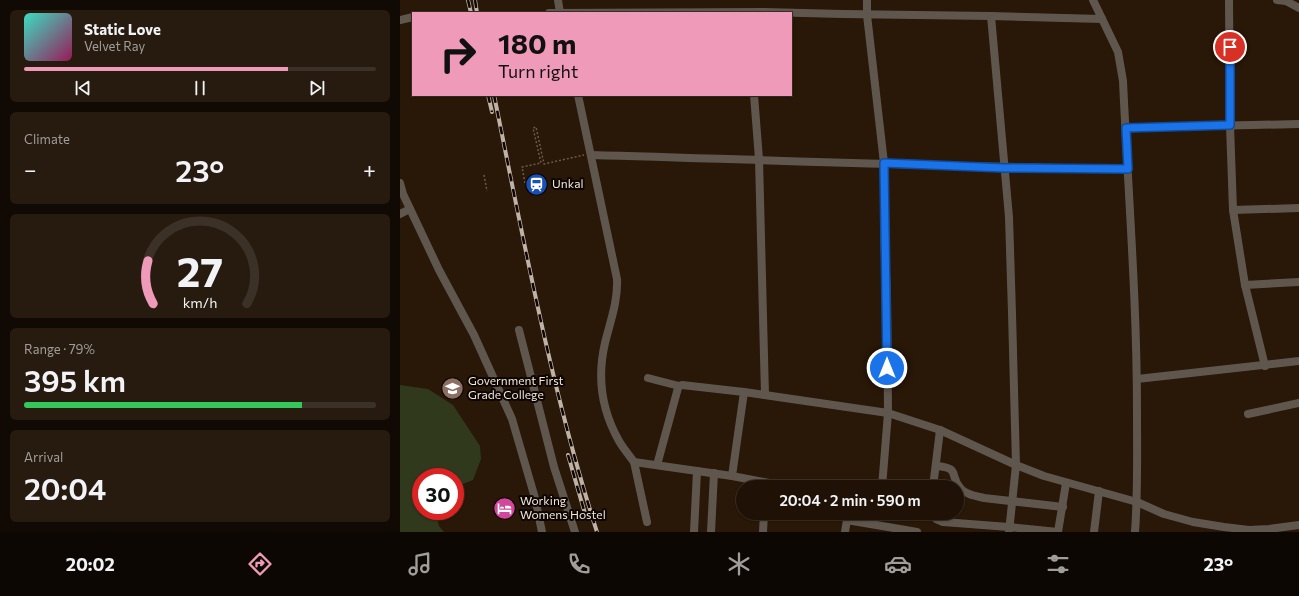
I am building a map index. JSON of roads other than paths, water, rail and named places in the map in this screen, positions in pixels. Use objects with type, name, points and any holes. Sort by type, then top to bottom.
[{"type":"street","points":[[558,0],[560,12]]},
{"type":"street","points":[[867,0],[867,15],[884,163],[888,414],[883,480]]},
{"type":"street","points":[[1093,0],[1114,42],[1120,62],[1123,81],[1137,379],[1137,502],[1134,532]]},
{"type":"street","points":[[1229,0],[1230,125],[1233,210],[1245,285],[1265,366]]},
{"type":"street","points":[[1278,0],[1286,1],[1299,8]]},
{"type":"street","points":[[792,14],[1102,19]]},
{"type":"street","points":[[991,16],[1008,217],[1016,465],[1009,529]]},
{"type":"street","points":[[400,20],[412,17]]},
{"type":"street","points":[[578,96],[617,280],[617,299],[605,345],[601,374],[602,394],[606,410],[619,441],[634,462],[647,522]]},
{"type":"street","points":[[754,96],[759,159],[765,395]]},
{"type":"street","points":[[1126,128],[1299,124]]},
{"type":"street","points":[[591,154],[1004,168],[1128,169]]},
{"type":"street","points":[[400,183],[410,209],[439,270],[474,335],[512,419],[535,498],[542,532]]},
{"type":"street","points":[[1233,210],[1299,208]]},
{"type":"street","points":[[400,214],[410,209]]},
{"type":"street","points":[[1245,285],[1299,282]]},
{"type":"street","points":[[518,330],[554,467],[575,532]]},
{"type":"street","points":[[1137,379],[1265,366],[1299,361]]},
{"type":"street","points":[[648,378],[679,386],[744,392],[888,414],[940,430],[1016,465],[1066,483],[1137,502],[1164,514],[1193,522],[1249,531],[1299,525]]},
{"type":"street","points":[[657,465],[679,386]]},
{"type":"street","points":[[732,476],[744,392]]},
{"type":"street","points":[[1248,414],[1299,404]]},
{"type":"street","points":[[934,480],[940,430]]},
{"type":"street","points":[[634,462],[714,473],[747,480]]},
{"type":"street","points":[[936,466],[952,469],[958,484],[966,492],[984,498],[1062,506]]},
{"type":"street","points":[[694,532],[697,471]]},
{"type":"street","points":[[711,532],[714,473]]},
{"type":"street","points":[[938,520],[943,522],[1009,529],[1058,532],[1066,483]]},
{"type":"street","points":[[1094,532],[1099,491]]},
{"type":"street","points":[[763,532],[764,520]]},
{"type":"street","points":[[845,532],[846,520]]},
{"type":"street","points":[[864,520],[916,532]]},
{"type":"street","points":[[954,532],[955,523]]},
{"type":"railway","points":[[468,0],[471,12]]},
{"type":"railway","points":[[475,0],[477,12]]},
{"type":"railway","points":[[488,96],[492,112]]},
{"type":"railway","points":[[494,96],[552,370],[597,532]]},
{"type":"railway","points":[[568,455],[586,517]]},
{"type":"place","name":"Unkal","points":[[537,184]]},
{"type":"place","name":"Government First Grade College","points":[[452,388]]},
{"type":"place","name":"Working Womens Hostel","points":[[505,508]]}]
